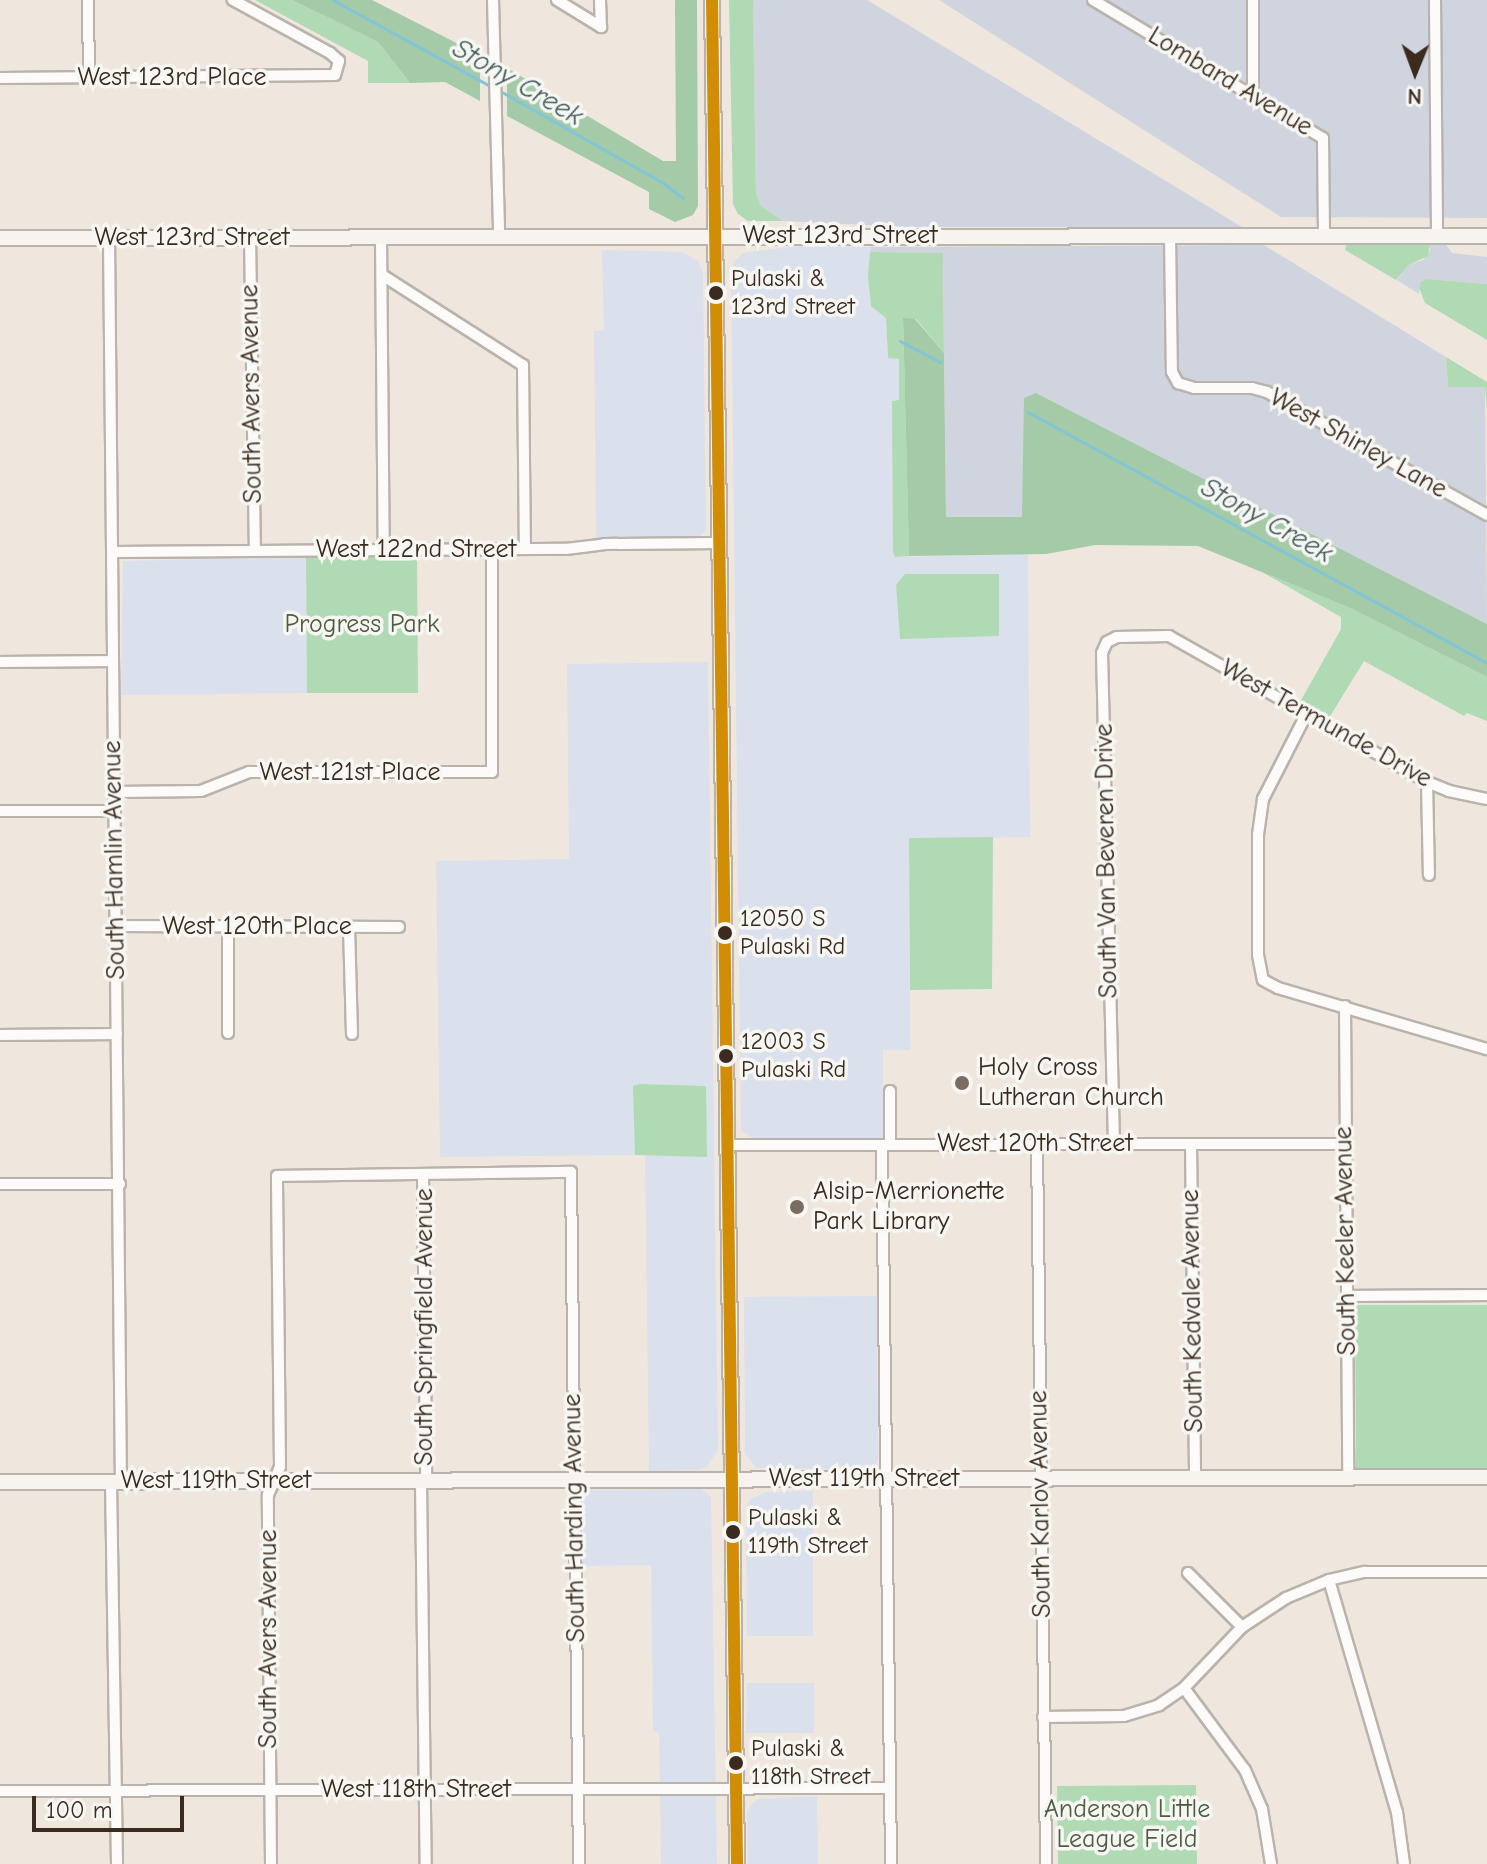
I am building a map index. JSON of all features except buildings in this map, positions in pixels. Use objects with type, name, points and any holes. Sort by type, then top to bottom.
[{"type":"street","points":[[88,0],[89,78]]},
{"type":"street","name":"West 123rd Place","points":[[0,78],[335,75],[340,67],[339,61],[330,53],[233,0]]},
{"type":"street","points":[[493,0],[499,237]]},
{"type":"street","points":[[557,0],[601,27],[600,0]]},
{"type":"street","points":[[712,0],[737,1864]]},
{"type":"street","name":"Lombard Avenue","points":[[1093,0],[1323,138],[1324,237]]},
{"type":"street","points":[[1253,0],[1253,95]]},
{"type":"street","points":[[1435,0],[1437,236]]},
{"type":"street","name":"West Shirley Lane","points":[[1170,236],[1172,372],[1178,383],[1194,388],[1252,388],[1267,392],[1487,515]]},
{"type":"street","name":"West 123rd Street","points":[[0,238],[1487,236]]},
{"type":"street","name":"South Avers Avenue","points":[[250,237],[255,551]]},
{"type":"street","points":[[381,237],[384,550]]},
{"type":"street","name":"South Hamlin Avenue","points":[[109,238],[120,1184],[116,1482],[117,1864]]},
{"type":"street","points":[[382,275],[523,365],[525,549]]},
{"type":"street","name":"West 122nd Street","points":[[113,552],[525,549],[719,543]]},
{"type":"street","name":"West 121st Place","points":[[115,792],[201,791],[249,772],[492,772],[492,549]]},
{"type":"street","name":"West Termunde Drive","points":[[1169,636],[1427,782],[1449,791],[1487,799]]},
{"type":"street","name":"South Van Beveren Drive","points":[[1114,1144],[1102,653],[1107,642],[1117,637],[1169,636]]},
{"type":"street","points":[[0,662],[113,661]]},
{"type":"street","points":[[1307,713],[1263,799],[1258,835],[1258,955],[1263,980],[1278,988],[1487,1049]]},
{"type":"street","points":[[1427,782],[1429,875]]},
{"type":"street","points":[[0,811],[115,811]]},
{"type":"street","name":"West 120th Place","points":[[116,926],[399,927]]},
{"type":"street","points":[[349,927],[352,1034]]},
{"type":"street","points":[[228,928],[228,1033]]},
{"type":"street","name":"South Keeler Avenue","points":[[1345,1006],[1343,1144],[1348,1476]]},
{"type":"street","points":[[0,1035],[117,1034]]},
{"type":"street","points":[[890,1091],[886,1145],[886,1478],[891,1864]]},
{"type":"street","name":"South Karlov Avenue","points":[[1037,1144],[1046,1864]]},
{"type":"street","name":"South Kedvale Avenue","points":[[1191,1144],[1195,1478]]},
{"type":"street","name":"West 120th Street","points":[[727,1145],[1343,1144]]},
{"type":"street","name":"South Harding Avenue","points":[[423,1174],[571,1172],[579,1864]]},
{"type":"street","name":"South Avers Avenue","points":[[271,1864],[268,1495],[280,1467],[277,1176],[423,1174]]},
{"type":"street","name":"South Springfield Avenue","points":[[423,1174],[426,1864]]},
{"type":"street","points":[[0,1184],[120,1184]]},
{"type":"street","points":[[1347,1296],[1487,1295]]},
{"type":"street","name":"West 119th Street","points":[[0,1482],[1487,1477]]},
{"type":"street","points":[[1043,1717],[1124,1716],[1159,1705],[1184,1688],[1242,1627],[1286,1598],[1329,1580],[1365,1572],[1487,1572]]},
{"type":"street","points":[[1188,1573],[1242,1627]]},
{"type":"street","points":[[1329,1580],[1397,1812],[1404,1864]]},
{"type":"street","points":[[1184,1688],[1245,1770],[1262,1809],[1271,1864]]},
{"type":"street","name":"West 118th Street","points":[[0,1791],[890,1788]]},
{"type":"shaded area","points":[[753,0],[867,0],[1242,227],[906,227],[783,221],[761,206],[756,195]]},
{"type":"shaded area","points":[[939,0],[1487,0],[1487,218],[1281,217]]},
{"type":"shaded area","points":[[1430,244],[1446,245],[1452,253],[1487,257],[1487,284],[1428,279],[1419,288],[1419,294],[1397,280],[1409,265],[1423,260],[1430,251]]},
{"type":"shaded area","points":[[1264,245],[1446,357],[1448,387],[1485,387],[1487,624],[1036,393],[1022,517],[946,517],[943,253],[870,252],[871,247]]},
{"type":"shaded area","points":[[798,246],[871,247],[868,277],[871,306],[886,318],[888,358],[899,358],[899,401],[892,402],[895,557],[1028,554],[1030,837],[909,839],[910,1050],[883,1050],[883,1140],[754,1139],[741,1130],[731,277],[734,262],[743,253]]},
{"type":"shaded area","points":[[602,250],[683,252],[698,261],[703,271],[706,530],[699,537],[596,539],[594,331],[604,330]]},
{"type":"shaded area","points":[[306,557],[307,693],[121,695],[123,561]]},
{"type":"shaded area","points":[[708,662],[718,1450],[707,1467],[649,1471],[645,1155],[440,1157],[436,861],[569,859],[567,664]]},
{"type":"shaded area","points":[[877,1296],[878,1460],[875,1466],[869,1470],[756,1468],[745,1453],[744,1297]]},
{"type":"shaded area","points":[[701,1489],[711,1497],[717,1864],[661,1864],[659,1732],[653,1731],[651,1565],[580,1566],[578,1490]]},
{"type":"shaded area","points":[[813,1491],[813,1636],[747,1636],[746,1509],[749,1500],[765,1492]]},
{"type":"shaded area","points":[[747,1683],[814,1683],[814,1733],[746,1733]]},
{"type":"shaded area","points":[[817,1796],[818,1864],[748,1864],[747,1812],[752,1804],[758,1799]]},
{"type":"green space","points":[[255,0],[292,0],[378,42],[410,83],[368,83],[368,61]]},
{"type":"green space","points":[[292,0],[372,0],[480,55],[480,101],[445,82],[410,83],[378,42]]},
{"type":"green space","points":[[675,0],[697,0],[698,206],[693,215],[675,222],[649,209],[649,192],[507,116],[507,68],[663,161],[676,161]]},
{"type":"green space","points":[[729,0],[753,0],[756,194],[761,206],[783,221],[748,221],[738,214],[733,204]]},
{"type":"green space","points":[[1430,244],[1428,256],[1409,265],[1396,280],[1345,250],[1346,245]]},
{"type":"green space","points":[[870,252],[943,253],[944,353],[916,319],[903,319],[909,556],[895,557],[893,552],[892,401],[899,400],[899,359],[888,358],[886,318],[871,306],[868,277]]},
{"type":"green space","points":[[1428,279],[1487,284],[1487,340],[1425,303],[1419,288],[1421,282]]},
{"type":"green space","points":[[903,318],[915,319],[944,353],[946,517],[1022,517],[1024,398],[1036,393],[1487,624],[1487,677],[1350,608],[1198,546],[1095,545],[1046,554],[909,556]]},
{"type":"green space","points":[[1446,357],[1487,382],[1487,408],[1485,387],[1448,387]]},
{"type":"green space","name":"Progress Park","points":[[417,556],[418,693],[307,693],[306,557]]},
{"type":"green space","points":[[1262,572],[1350,608],[1487,677],[1487,721],[1467,713],[1464,716],[1364,661],[1329,718],[1300,702],[1341,629],[1341,617]]},
{"type":"green space","points":[[905,574],[999,574],[999,636],[900,639],[896,585]]},
{"type":"green space","points":[[993,837],[992,989],[910,990],[909,838]]},
{"type":"green space","points":[[633,1086],[706,1086],[707,1157],[635,1155]]},
{"type":"green space","points":[[1355,1305],[1487,1305],[1487,1469],[1356,1470]]},
{"type":"green space","name":"Anderson Little League Field","points":[[1196,1785],[1197,1864],[1058,1864],[1057,1786]]},
{"type":"waterway","name":"Stony Creek","points":[[333,0],[494,88]]},
{"type":"waterway","name":"Stony Creek","points":[[500,91],[663,183],[683,198]]},
{"type":"waterway","name":"Stony Creek","points":[[900,341],[940,362]]},
{"type":"waterway","name":"Stony Creek","points":[[1028,412],[1487,663]]},
{"type":"transit line","points":[[712,0],[737,1864]]},
{"type":"place","name":"Pulaski & 123rd Street","points":[[716,293]]},
{"type":"place","name":"12050 S Pulaski Rd","points":[[725,933]]},
{"type":"place","name":"12003 S Pulaski Rd","points":[[726,1056]]},
{"type":"place","name":"Holy Cross Lutheran Church","points":[[962,1083]]},
{"type":"place","name":"Alsip-Merrionette Park Library","points":[[797,1207]]},
{"type":"place","name":"Pulaski & 119th Street","points":[[733,1532]]},
{"type":"place","name":"Pulaski & 118th Street","points":[[736,1763]]}]
